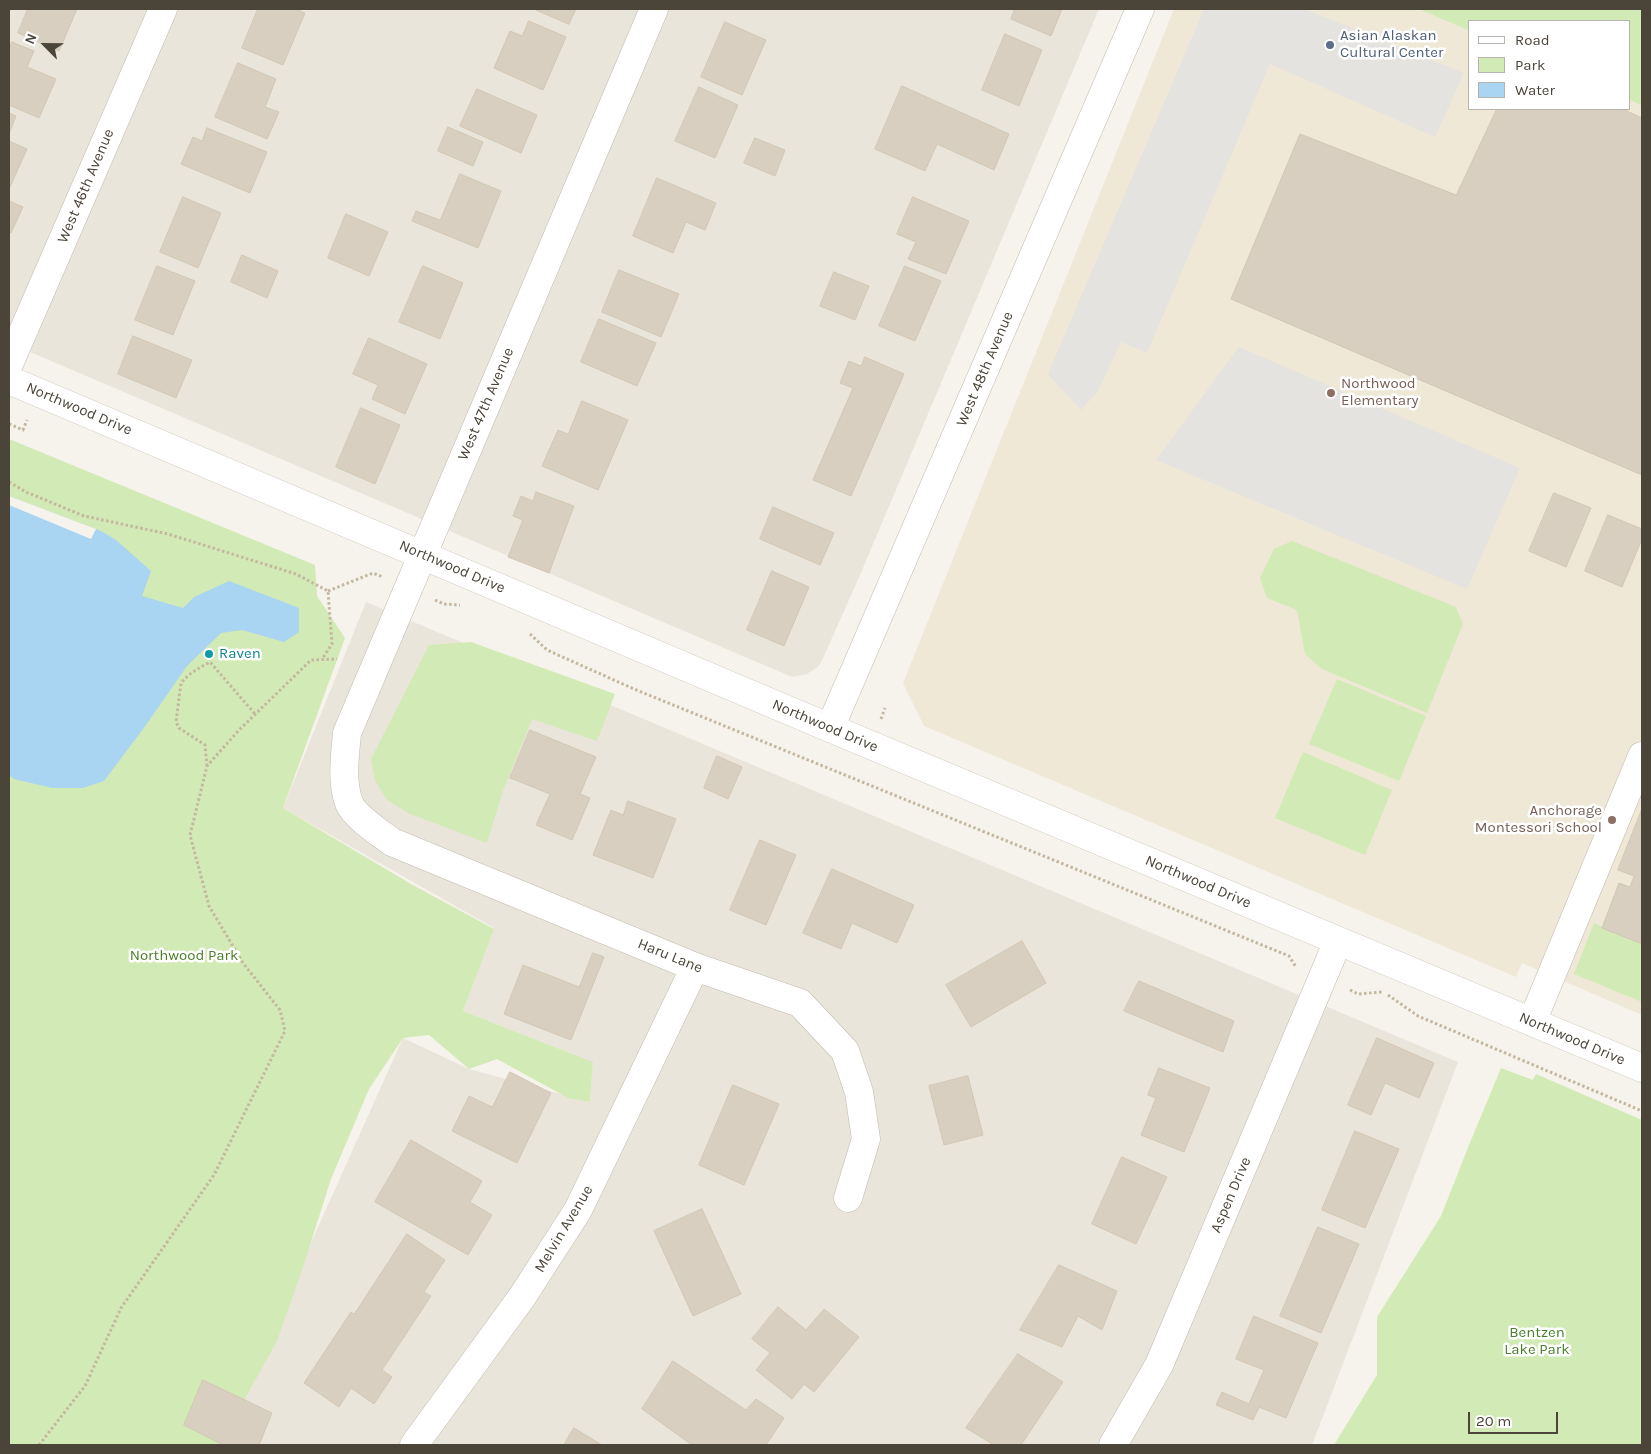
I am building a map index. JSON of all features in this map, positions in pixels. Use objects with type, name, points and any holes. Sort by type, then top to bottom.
[{"type":"street","name":"West 46th Avenue","points":[[9,364],[163,9]]},
{"type":"street","name":"West 47th Avenue","points":[[350,804],[344,772],[347,733],[654,9]]},
{"type":"street","name":"West 48th Avenue","points":[[830,728],[1140,9]]},
{"type":"street","name":"Northwood Drive","points":[[9,380],[830,728],[1642,1068]]},
{"type":"street","points":[[1532,1022],[1642,756]]},
{"type":"street","name":"Haru Lane","points":[[350,804],[368,825],[392,842],[696,966],[800,1003],[845,1050],[859,1092],[866,1139],[848,1198]]},
{"type":"street","name":"Aspen Drive","points":[[1113,1445],[1159,1365],[1338,941]]},
{"type":"street","name":"Melvin Avenue","points":[[414,1445],[522,1297],[578,1210],[696,966]]},
{"type":"path","points":[[9,482],[26,492],[84,516],[168,534],[296,574],[328,591],[373,573],[444,604],[464,605]]},
{"type":"path","points":[[321,660],[332,644],[328,591]]},
{"type":"path","points":[[527,632],[547,650],[634,689],[1289,956],[1296,968],[1358,994],[1383,992],[1418,1016],[1642,1111]]},
{"type":"path","points":[[207,766],[239,730],[311,660],[337,659]]},
{"type":"path","points":[[39,1445],[85,1386],[121,1308],[214,1175],[285,1032],[280,1010],[243,963],[209,906],[190,835],[207,766],[205,745],[179,728],[176,722],[181,683],[192,672],[210,662],[255,714]]},
{"type":"shaded area","points":[[9,9],[1099,9],[824,656],[819,666],[807,674],[792,677],[9,343]]},
{"type":"shaded area","name":"Northwood Elementary","points":[[1174,9],[1418,9],[1468,30],[1468,110],[1631,110],[1631,100],[1642,106],[1642,1015],[1522,963],[1516,977],[924,726],[903,683]]},
{"type":"shaded area","points":[[1204,9],[1304,9],[1464,73],[1435,137],[1270,64],[1147,353],[1121,342],[1098,391],[1081,410],[1048,374]]},
{"type":"shaded area","points":[[1239,347],[1520,468],[1467,589],[1156,460]]},
{"type":"shaded area","points":[[366,602],[1458,1062],[1312,1445],[220,1445],[403,1038],[469,1069],[590,1102],[593,1062],[463,1011],[494,928],[283,808]]},
{"type":"green space","points":[[1418,9],[1642,9],[1642,106],[1631,100],[1631,20],[1468,20],[1468,30]]},
{"type":"green space","name":"Northwood Park","points":[[9,439],[315,565],[317,596],[345,638],[283,808],[411,884],[494,929],[463,1011],[593,1062],[590,1102],[568,1098],[497,1059],[469,1069],[429,1035],[403,1038],[369,1089],[331,1179],[277,1341],[219,1445],[9,1445]]},
{"type":"green space","points":[[1292,541],[1456,607],[1463,624],[1427,713],[1322,669],[1305,654],[1297,610],[1267,598],[1260,578],[1274,549]]},
{"type":"green space","points":[[471,642],[615,694],[597,741],[532,719],[503,791],[487,843],[408,813],[386,799],[375,780],[371,759],[429,645]]},
{"type":"green space","points":[[1337,679],[1426,716],[1399,781],[1309,744]]},
{"type":"green space","points":[[1303,752],[1392,790],[1365,855],[1275,818]]},
{"type":"green space","points":[[1594,923],[1642,944],[1642,1002],[1574,974]]},
{"type":"green space","name":"Bentzen Lake Park","points":[[1501,1068],[1533,1080],[1536,1074],[1642,1120],[1642,1445],[1334,1445],[1377,1375],[1377,1317],[1441,1216]]},
{"type":"water","points":[[9,496],[101,531],[116,540],[151,571],[142,596],[183,608],[194,597],[229,581],[299,608],[299,632],[284,642],[242,630],[221,633],[187,666],[104,781],[83,788],[52,788],[14,779],[9,775]]},
{"type":"pier","points":[[9,496],[96,529],[91,539],[9,505]]},
{"type":"building","points":[[28,9],[77,9],[59,51],[18,33]]},
{"type":"building","points":[[258,9],[295,9],[305,13],[283,65],[242,48]]},
{"type":"building","points":[[534,9],[576,9],[569,24]]},
{"type":"building","points":[[1015,9],[1062,9],[1051,36],[1011,19]]},
{"type":"building","points":[[529,21],[566,37],[543,90],[494,68],[510,31],[522,36]]},
{"type":"building","points":[[725,22],[766,40],[742,95],[701,77]]},
{"type":"building","points":[[1005,34],[1042,50],[1019,106],[982,90]]},
{"type":"building","points":[[12,42],[34,51],[27,67],[56,79],[39,118],[9,105],[9,50]]},
{"type":"building","points":[[238,63],[276,79],[265,107],[279,112],[267,139],[215,117]]},
{"type":"building","points":[[902,86],[1009,134],[994,170],[937,144],[925,171],[875,149]]},
{"type":"building","points":[[699,87],[738,105],[715,158],[675,141]]},
{"type":"building","points":[[477,89],[537,115],[521,153],[460,126]]},
{"type":"building","points":[[1497,110],[1625,110],[1642,118],[1642,475],[1231,299],[1300,134],[1456,195]]},
{"type":"building","points":[[9,113],[16,116],[9,134]]},
{"type":"building","points":[[448,127],[483,142],[473,166],[438,151]]},
{"type":"building","points":[[207,128],[267,152],[250,193],[181,164],[193,137],[202,141]]},
{"type":"building","points":[[755,138],[785,150],[775,176],[744,163]]},
{"type":"building","points":[[9,141],[27,149],[10,187],[9,187]]},
{"type":"building","points":[[460,174],[501,191],[478,248],[412,221],[416,211],[440,220]]},
{"type":"building","points":[[657,178],[716,203],[705,230],[686,222],[673,253],[633,236]]},
{"type":"building","points":[[183,197],[221,213],[198,268],[160,252]]},
{"type":"building","points":[[913,197],[969,221],[946,274],[908,259],[916,242],[897,234]]},
{"type":"building","points":[[9,201],[23,207],[11,233],[9,232]]},
{"type":"building","points":[[346,214],[388,232],[369,276],[328,258]]},
{"type":"building","points":[[242,255],[278,271],[267,298],[231,282]]},
{"type":"building","points":[[157,266],[195,281],[173,335],[135,320]]},
{"type":"building","points":[[423,266],[463,283],[440,339],[399,322]]},
{"type":"building","points":[[905,266],[941,281],[915,341],[879,326]]},
{"type":"building","points":[[619,270],[679,294],[661,337],[602,312]]},
{"type":"building","points":[[834,272],[869,286],[855,320],[820,306]]},
{"type":"building","points":[[599,319],[656,343],[637,386],[581,362]]},
{"type":"building","points":[[133,336],[192,360],[176,398],[118,374]]},
{"type":"building","points":[[369,338],[427,364],[405,414],[372,399],[378,385],[353,374]]},
{"type":"building","points":[[865,357],[904,374],[851,496],[813,480],[853,388],[840,383],[849,361],[861,366]]},
{"type":"building","points":[[582,401],[628,420],[598,490],[542,466],[558,430],[568,434]]},
{"type":"building","points":[[361,408],[400,425],[375,484],[336,467]]},
{"type":"building","points":[[536,492],[574,506],[549,573],[508,557],[523,520],[513,516],[521,496],[533,501]]},
{"type":"building","points":[[1554,493],[1591,508],[1566,567],[1529,551]]},
{"type":"building","points":[[773,507],[834,533],[820,565],[760,539]]},
{"type":"building","points":[[1608,515],[1642,529],[1642,539],[1622,587],[1585,571]]},
{"type":"building","points":[[772,571],[809,587],[784,646],[747,630]]},
{"type":"building","points":[[530,730],[596,757],[580,794],[590,798],[572,840],[536,825],[550,794],[510,778]]},
{"type":"building","points":[[717,756],[742,767],[728,799],[704,788]]},
{"type":"building","points":[[628,801],[676,819],[653,878],[593,855],[611,810],[623,815]]},
{"type":"building","points":[[1642,809],[1642,944],[1602,928],[1619,883],[1630,887],[1634,876],[1618,870]]},
{"type":"building","points":[[760,840],[796,855],[766,925],[730,910]]},
{"type":"building","points":[[832,869],[914,905],[897,943],[852,923],[841,949],[803,933]]},
{"type":"building","points":[[1022,941],[1046,983],[971,1027],[946,985]]},
{"type":"building","points":[[593,953],[604,957],[571,1040],[504,1014],[523,965],[579,987]]},
{"type":"building","points":[[1139,981],[1234,1021],[1223,1052],[1124,1011]]},
{"type":"building","points":[[1377,1038],[1434,1063],[1419,1098],[1385,1083],[1371,1115],[1348,1105]]},
{"type":"building","points":[[1159,1068],[1210,1088],[1184,1152],[1141,1135],[1156,1098],[1148,1095]]},
{"type":"building","points":[[510,1072],[551,1093],[517,1163],[452,1131],[469,1096],[492,1107]]},
{"type":"building","points":[[968,1076],[983,1135],[944,1145],[929,1086]]},
{"type":"building","points":[[733,1085],[779,1104],[744,1185],[699,1165]]},
{"type":"building","points":[[1355,1131],[1399,1149],[1365,1228],[1322,1210]]},
{"type":"building","points":[[411,1140],[482,1181],[470,1202],[492,1215],[468,1255],[375,1202]]},
{"type":"building","points":[[1122,1157],[1167,1177],[1136,1244],[1092,1224]]},
{"type":"building","points":[[702,1209],[741,1294],[693,1316],[654,1231]]},
{"type":"building","points":[[1318,1227],[1359,1244],[1321,1333],[1280,1316]]},
{"type":"building","points":[[407,1234],[445,1260],[424,1292],[431,1296],[382,1370],[392,1377],[374,1404],[351,1388],[339,1407],[304,1383],[351,1312],[354,1314]]},
{"type":"building","points":[[1059,1265],[1117,1291],[1102,1330],[1078,1316],[1062,1347],[1020,1330]]},
{"type":"building","points":[[778,1307],[806,1330],[824,1309],[859,1337],[814,1392],[804,1384],[792,1399],[756,1370],[770,1353],[752,1339]]},
{"type":"building","points":[[1254,1316],[1318,1343],[1286,1418],[1259,1407],[1253,1420],[1216,1405],[1222,1392],[1249,1404],[1264,1370],[1236,1359]]},
{"type":"building","points":[[1018,1354],[1063,1382],[1021,1445],[994,1445],[966,1428]]},
{"type":"building","points":[[673,1361],[746,1410],[756,1399],[784,1418],[766,1445],[692,1445],[642,1409]]},
{"type":"building","points":[[203,1380],[272,1413],[259,1445],[223,1445],[184,1425]]},
{"type":"building","points":[[574,1428],[602,1445],[564,1445]]},
{"type":"place","name":"Asian Alaskan Cultural Center","points":[[1330,45]]},
{"type":"place","name":"Northwood Elementary","points":[[1331,393]]},
{"type":"place","name":"Raven","points":[[209,654]]},
{"type":"place","name":"Anchorage Montessori School","points":[[1612,820]]}]
